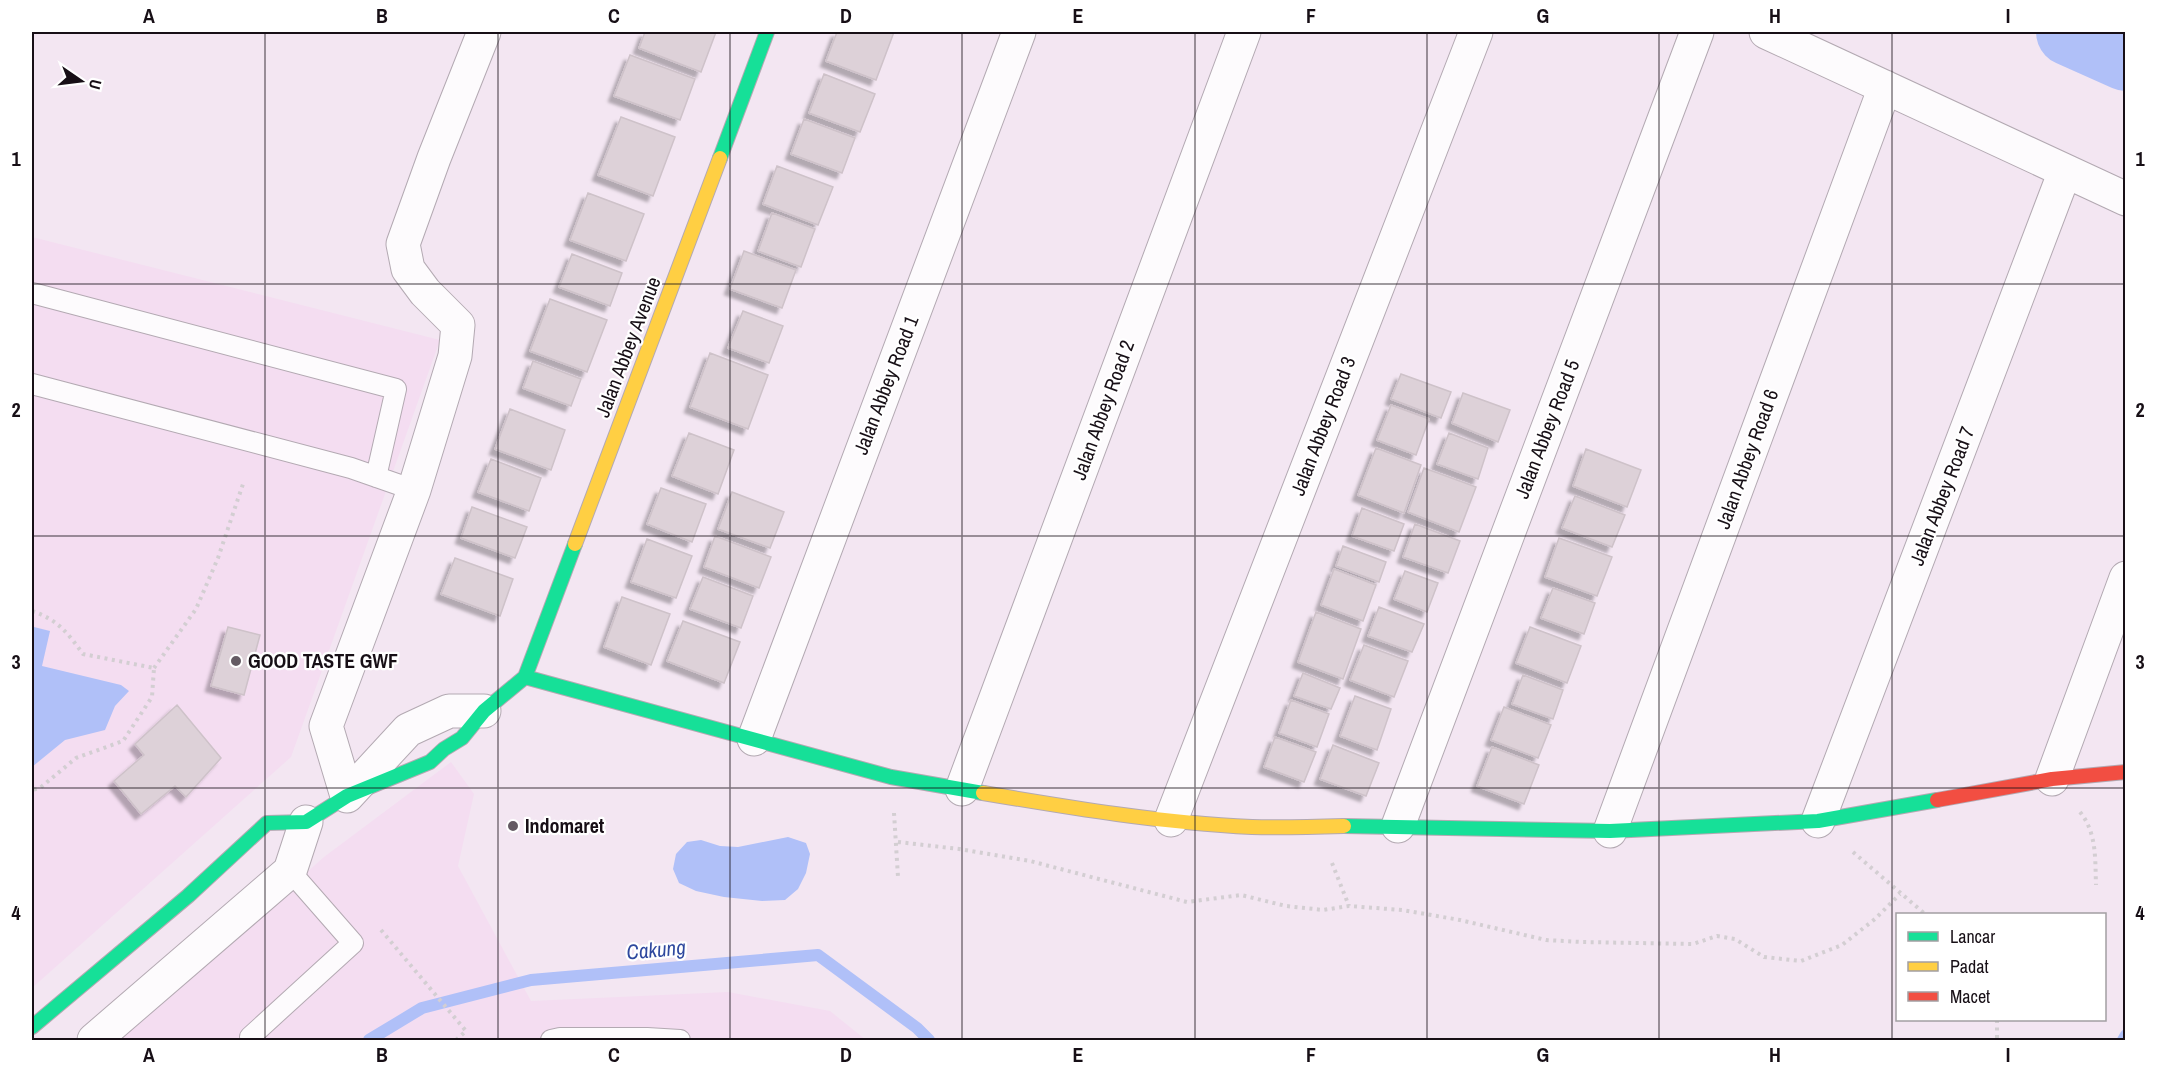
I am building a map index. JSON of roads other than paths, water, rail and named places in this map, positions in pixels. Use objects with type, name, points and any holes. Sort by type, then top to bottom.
[{"type":"street","points":[[347,796],[326,726],[414,490],[455,356],[458,325],[425,292],[408,269],[403,244],[484,32]]},
{"type":"street","name":"Jalan Abbey Avenue","points":[[525,677],[767,32]]},
{"type":"street","name":"Jalan Abbey Road 1","points":[[754,739],[1019,32]]},
{"type":"street","name":"Jalan Abbey Road 2","points":[[962,789],[1244,32]]},
{"type":"street","name":"Jalan Abbey Road 3","points":[[1171,820],[1476,32]]},
{"type":"street","name":"Jalan Abbey Road 5","points":[[1398,826],[1697,32]]},
{"type":"street","points":[[1766,32],[2126,199]]},
{"type":"street","name":"Jalan Abbey Road 6","points":[[1610,831],[1885,87]]},
{"type":"street","name":"Jalan Abbey Road 7","points":[[1818,821],[2065,171]]},
{"type":"street","points":[[2052,779],[2126,578]]},
{"type":"street","points":[[32,1027],[188,896],[267,823],[306,822],[347,796],[408,730],[449,711],[484,711],[525,677],[891,777],[1069,807],[1171,820],[1253,827],[1398,826],[1610,831],[1818,821],[2052,779],[2126,772]]},
{"type":"street","points":[[94,1041],[290,871],[306,822]]},
{"type":"lane","points":[[32,293],[396,389],[375,477]]},
{"type":"lane","points":[[32,384],[351,468],[414,490]]},
{"type":"lane","points":[[250,1037],[353,943],[290,871]]},
{"type":"lane","points":[[551,1041],[560,1038],[680,1041]]},
{"type":"water","points":[[34,627],[50,631],[42,666],[121,685],[129,691],[115,706],[105,730],[65,740],[32,767],[32,636]]},
{"type":"water","points":[[788,837],[806,843],[810,854],[806,873],[798,889],[785,900],[762,901],[696,891],[679,883],[673,869],[676,854],[687,842],[701,840],[720,846],[738,847]]},
{"type":"waterway","points":[[2070,32],[2126,57]]},
{"type":"waterway","name":"Cakung","points":[[369,1040],[422,1008],[531,980],[818,955],[917,1028],[929,1040]]},
{"type":"waterway","name":"Cakung","points":[[2123,1040],[2126,1035]]},
{"type":"place","name":"GOOD TASTE GWF","points":[[236,661]]},
{"type":"place","name":"Indomaret","points":[[513,826]]}]
